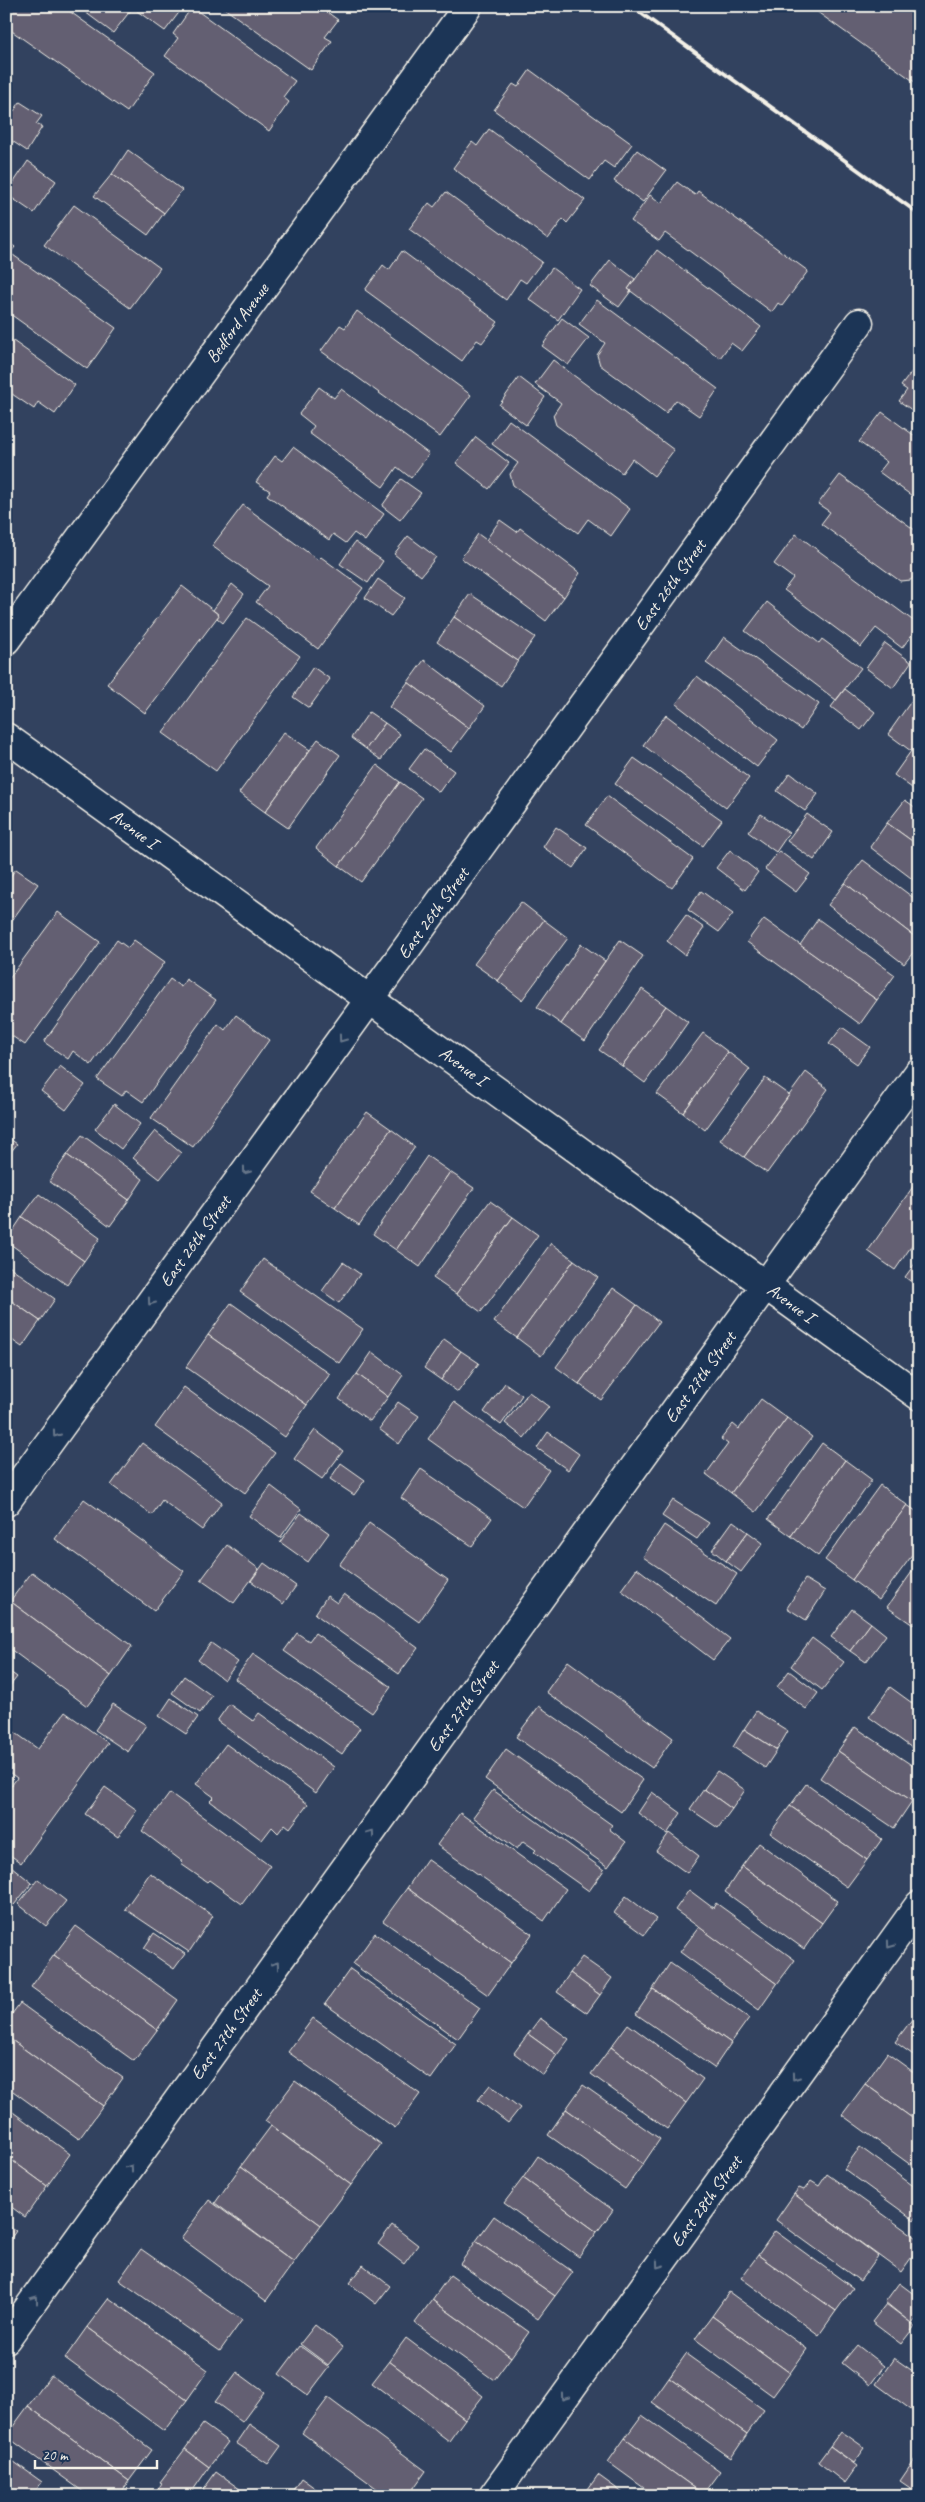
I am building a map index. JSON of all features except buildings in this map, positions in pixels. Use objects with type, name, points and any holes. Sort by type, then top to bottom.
[{"type":"street","name":"Bedford Avenue","points":[[6,640],[468,6]]},
{"type":"street","name":"East 26th Street","points":[[6,1502],[859,324]]},
{"type":"street","name":"Avenue I","points":[[6,737],[919,1396]]},
{"type":"street","name":"East 27th Street","points":[[6,2339],[919,1072]]},
{"type":"street","name":"East 28th Street","points":[[493,2496],[919,1906]]},
{"type":"railway","points":[[631,6],[919,214]]}]
